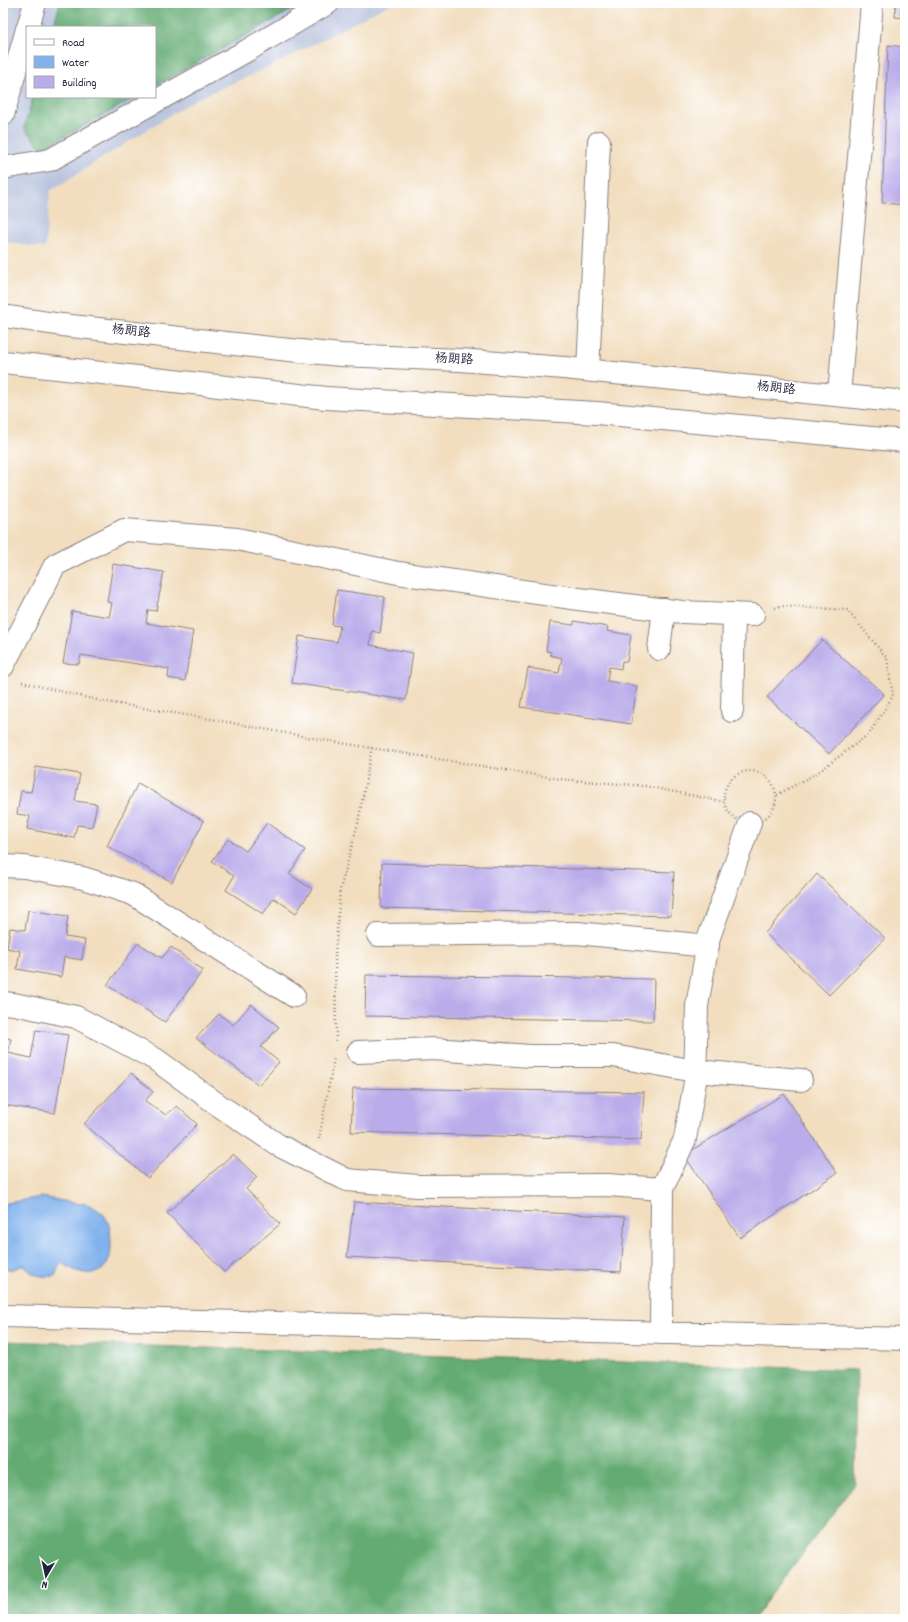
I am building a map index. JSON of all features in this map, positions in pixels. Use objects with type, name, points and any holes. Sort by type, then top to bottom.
[{"type":"street","points":[[28,26],[35,3]]},
{"type":"street","points":[[3,168],[50,160],[248,50],[328,3]]},
{"type":"street","points":[[840,395],[872,3]]},
{"type":"street","points":[[3,114],[26,32]]},
{"type":"street","points":[[588,370],[599,142]]},
{"type":"street","name":"杨朗路","points":[[3,316],[62,325],[288,350],[341,355],[460,360],[588,370],[905,402]]},
{"type":"street","points":[[3,362],[326,398],[597,413],[905,441]]},
{"type":"street","points":[[10,673],[55,565],[124,530],[237,539],[398,573],[580,599],[664,609],[743,615],[732,711]]},
{"type":"street","points":[[659,649],[664,609]]},
{"type":"street","points":[[661,1333],[662,1189],[685,1139],[695,1082],[697,1006],[708,946],[712,930],[750,823]]},
{"type":"street","points":[[3,866],[25,867],[83,878],[133,894],[294,996]]},
{"type":"street","points":[[378,935],[578,933],[708,946]]},
{"type":"street","points":[[3,1003],[76,1017],[155,1059],[217,1104],[278,1145],[347,1180],[410,1185],[608,1185],[662,1189]]},
{"type":"street","points":[[358,1052],[434,1049],[530,1056],[613,1056],[695,1071],[801,1080]]},
{"type":"street","points":[[3,1316],[905,1339]]},
{"type":"path","points":[[743,615],[780,606],[847,610],[887,658],[892,696],[869,734],[817,772],[777,795]]},
{"type":"path","points":[[10,673],[101,701],[560,780],[645,786],[724,802]]},
{"type":"path","points":[[336,1043],[335,956],[340,890],[358,823],[372,747]]},
{"type":"path","points":[[747,770],[756,770],[770,779],[775,786],[777,795],[773,812],[758,822],[750,823],[733,817],[727,810],[724,802],[726,785],[739,773],[747,770]]},
{"type":"path","points":[[315,1164],[335,1051]]},
{"type":"shaded area","points":[[3,3],[397,3],[386,6],[272,66],[196,99],[50,191],[45,248],[3,242]]},
{"type":"green space","points":[[60,3],[304,3],[156,85],[156,26],[53,26]]},
{"type":"green space","points":[[33,98],[134,98],[42,149],[24,128]]},
{"type":"green space","points":[[3,1341],[857,1370],[855,1484],[753,1619],[3,1619]]},
{"type":"water","points":[[41,1197],[87,1204],[104,1215],[109,1225],[111,1245],[110,1256],[107,1264],[102,1270],[95,1273],[79,1272],[62,1263],[55,1276],[46,1277],[32,1273],[21,1266],[11,1270],[3,1269],[3,1206],[7,1203]]},
{"type":"building","points":[[896,3],[905,3],[905,18],[895,17]]},
{"type":"building","points":[[888,45],[905,47],[905,205],[882,203]]},
{"type":"building","points":[[113,564],[164,572],[156,611],[148,610],[146,623],[193,631],[185,681],[168,678],[169,669],[81,655],[79,664],[63,663],[72,611],[109,617],[112,603],[107,602]]},
{"type":"building","points":[[337,590],[385,597],[380,633],[372,631],[370,645],[413,653],[406,700],[292,683],[299,636],[337,642],[340,626],[332,625]]},
{"type":"building","points":[[574,621],[608,627],[607,631],[631,635],[627,662],[622,661],[621,669],[609,667],[607,681],[637,686],[631,724],[521,707],[528,668],[559,673],[562,658],[550,655],[551,652],[546,651],[550,622],[574,625]]},
{"type":"building","points":[[822,640],[884,694],[829,754],[767,697]]},
{"type":"building","points":[[36,767],[80,774],[75,801],[97,804],[92,827],[77,825],[74,838],[27,829],[30,816],[17,814],[21,791],[31,792]]},
{"type":"building","points":[[138,783],[204,821],[172,882],[107,846]]},
{"type":"building","points":[[267,823],[305,850],[289,874],[312,889],[296,913],[274,898],[263,914],[226,890],[234,876],[212,861],[228,839],[246,851]]},
{"type":"building","points":[[382,863],[674,872],[671,916],[381,908]]},
{"type":"building","points":[[817,874],[885,938],[829,995],[765,933]]},
{"type":"building","points":[[28,910],[68,916],[65,937],[85,940],[82,960],[64,957],[61,977],[17,969],[20,951],[7,948],[10,928],[25,930]]},
{"type":"building","points":[[138,943],[162,958],[171,947],[203,970],[165,1022],[107,985]]},
{"type":"building","points":[[366,975],[654,979],[653,1021],[365,1016]]},
{"type":"building","points":[[251,1004],[279,1027],[261,1047],[279,1062],[259,1085],[196,1038],[219,1014],[233,1025]]},
{"type":"building","points":[[36,1030],[68,1035],[55,1113],[3,1105],[3,1037],[11,1039],[8,1053],[31,1058]]},
{"type":"building","points":[[131,1073],[153,1092],[145,1101],[166,1115],[177,1106],[197,1124],[148,1178],[84,1124]]},
{"type":"building","points":[[353,1088],[644,1092],[641,1140],[351,1132]]},
{"type":"building","points":[[784,1094],[837,1173],[740,1238],[684,1155]]},
{"type":"building","points":[[233,1154],[257,1177],[246,1189],[280,1224],[224,1272],[167,1213]]},
{"type":"building","points":[[354,1202],[625,1217],[621,1272],[347,1257]]}]
